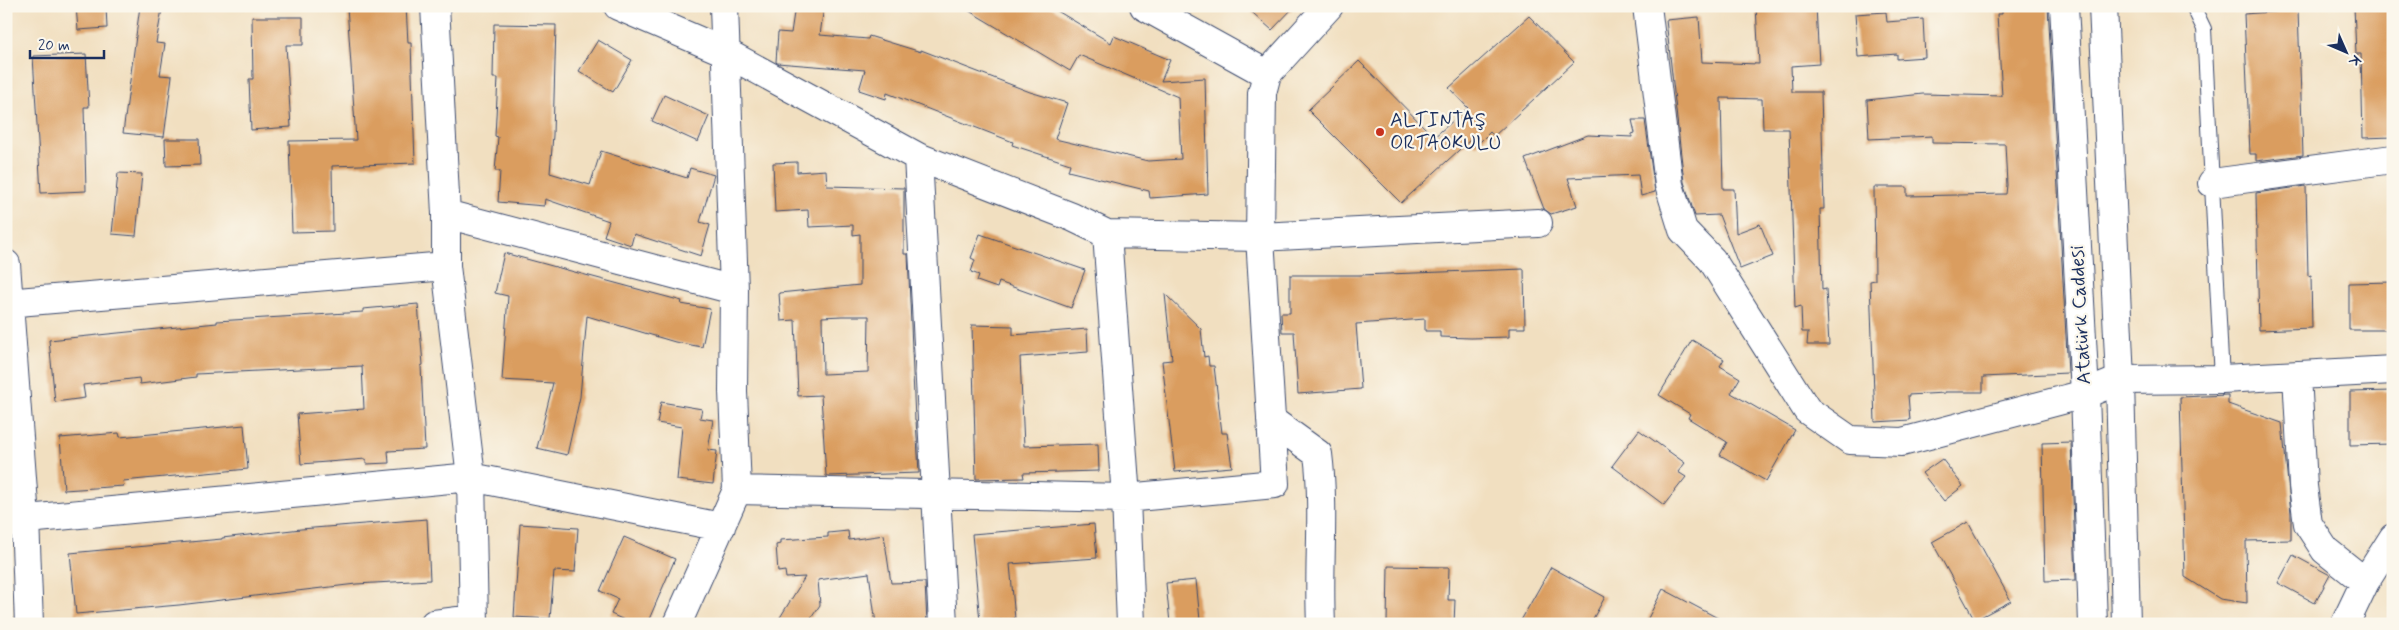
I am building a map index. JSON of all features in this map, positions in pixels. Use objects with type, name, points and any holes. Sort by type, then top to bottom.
[{"type":"street","points":[[434,624],[474,622],[470,477],[446,266],[446,214],[435,6]]},
{"type":"street","points":[[618,6],[725,52],[918,157],[1072,217],[1107,234],[1260,238],[1538,223]]},
{"type":"street","points":[[677,624],[737,490],[733,391],[734,290],[724,6]]},
{"type":"street","points":[[1144,6],[1267,74]]},
{"type":"street","points":[[737,490],[1126,498],[1275,484],[1260,238],[1262,93],[1267,74],[1329,6]]},
{"type":"street","points":[[1647,6],[1669,185],[1683,230],[1712,260],[1807,410],[1850,440],[1902,442],[2085,394],[2120,380],[2222,379],[2393,370]]},
{"type":"street","name":"Atatürk Caddesi","points":[[2064,6],[2085,394],[2094,624]]},
{"type":"street","points":[[2103,6],[2120,380],[2126,624]]},
{"type":"street","points":[[918,157],[943,624]]},
{"type":"street","points":[[2212,183],[2393,159]]},
{"type":"street","points":[[446,214],[734,290]]},
{"type":"street","points":[[1107,234],[1126,498],[1131,624]]},
{"type":"street","points":[[6,264],[15,520],[29,624]]},
{"type":"street","points":[[8,303],[446,266]]},
{"type":"street","points":[[2297,375],[2302,486],[2308,524],[2325,550],[2365,582]]},
{"type":"street","points":[[1271,420],[1318,454],[1322,485],[1318,580],[1321,624]]},
{"type":"street","points":[[15,520],[470,477],[722,527]]},
{"type":"street","points":[[2345,624],[2365,582],[2393,538]]},
{"type":"lane","points":[[2193,6],[2204,29],[2222,379]]},
{"type":"building","points":[[76,6],[106,6],[107,28],[78,30]]},
{"type":"building","points":[[140,6],[162,9],[156,43],[165,44],[160,75],[172,76],[164,137],[123,133]]},
{"type":"building","points":[[347,6],[406,6],[408,43],[411,43],[415,163],[332,166],[333,231],[292,232],[289,141],[356,140]]},
{"type":"building","points":[[795,6],[824,6],[820,35],[868,39],[869,36],[921,52],[921,50],[1030,92],[1067,103],[1055,139],[1148,161],[1181,159],[1178,97],[1079,55],[1070,71],[961,6],[1049,6],[1111,43],[1114,36],[1170,60],[1161,81],[1205,78],[1208,194],[1150,198],[1149,191],[1068,171],[1070,164],[1012,145],[1013,142],[887,93],[886,99],[859,90],[865,70],[777,63],[778,32],[791,33]]},
{"type":"building","points":[[1245,6],[1295,6],[1272,30]]},
{"type":"building","points":[[1756,6],[1816,6],[1819,64],[1791,66],[1792,92],[1821,92],[1824,209],[1820,209],[1822,290],[1826,289],[1829,345],[1807,345],[1808,332],[1802,332],[1801,306],[1795,308],[1789,129],[1763,129],[1762,99],[1721,98],[1723,189],[1734,189],[1736,233],[1760,224],[1773,256],[1740,269],[1719,215],[1695,216],[1684,182],[1666,20],[1699,17],[1702,62],[1759,64]]},
{"type":"building","points":[[2009,6],[2048,6],[2068,373],[1983,377],[1983,392],[1945,392],[1908,395],[1910,420],[1875,422],[1870,281],[1875,280],[1874,187],[1907,187],[1907,196],[2006,194],[2007,185],[2005,144],[1932,143],[1932,136],[1869,139],[1867,100],[1923,94],[2002,96],[1997,14],[2002,14],[2002,8]]},
{"type":"building","points":[[2354,6],[2393,6],[2393,137],[2363,138],[2361,54],[2356,54]]},
{"type":"building","points":[[2298,10],[2303,155],[2256,161],[2256,154],[2250,154],[2244,14]]},
{"type":"building","points":[[1886,12],[1887,22],[1923,19],[1925,57],[1897,59],[1897,54],[1858,57],[1855,14]]},
{"type":"building","points":[[1529,16],[1574,62],[1494,136],[1490,132],[1476,146],[1470,140],[1401,203],[1308,110],[1359,61],[1434,137],[1468,108],[1449,88]]},
{"type":"building","points":[[252,17],[303,17],[303,45],[286,45],[291,127],[251,130],[249,79],[253,79]]},
{"type":"building","points":[[494,24],[556,25],[550,173],[590,185],[601,151],[687,178],[690,168],[714,175],[700,222],[710,225],[701,256],[634,234],[631,245],[604,236],[609,221],[545,199],[544,206],[498,202],[500,171],[495,171],[498,137],[495,136],[498,78],[493,78]]},
{"type":"building","points":[[598,40],[632,60],[613,92],[579,71]]},
{"type":"building","points":[[86,54],[89,107],[84,107],[86,191],[41,193],[33,56]]},
{"type":"building","points":[[664,95],[709,116],[698,142],[652,121]]},
{"type":"building","points":[[1632,120],[1645,120],[1655,192],[1641,196],[1638,175],[1568,178],[1577,206],[1551,214],[1544,209],[1525,159],[1588,135],[1632,137],[1632,134],[1635,133]]},
{"type":"building","points":[[165,139],[199,139],[200,165],[166,166]]},
{"type":"building","points":[[797,162],[797,172],[826,170],[827,186],[904,188],[904,254],[908,254],[919,473],[826,476],[821,395],[798,396],[795,320],[781,321],[779,293],[860,285],[860,234],[853,235],[853,225],[809,227],[808,210],[775,212],[773,163]],"holes":[[[869,316],[868,372],[823,374],[822,317]]]},
{"type":"building","points":[[118,173],[142,174],[136,236],[112,234]]},
{"type":"building","points":[[2306,186],[2308,276],[2311,275],[2312,328],[2259,330],[2256,193]]},
{"type":"building","points":[[980,234],[1085,270],[1071,308],[999,282],[997,288],[977,281],[979,275],[971,272],[975,260],[971,258]]},
{"type":"building","points":[[504,253],[682,301],[681,304],[710,309],[702,347],[675,342],[587,316],[580,397],[567,455],[537,448],[553,383],[502,380],[508,296],[495,293]]},
{"type":"building","points":[[1524,269],[1525,328],[1509,328],[1509,337],[1440,337],[1440,331],[1425,331],[1425,319],[1356,324],[1361,389],[1298,394],[1294,332],[1282,332],[1281,313],[1290,313],[1290,275],[1360,275]]},
{"type":"building","points":[[2393,282],[2393,330],[2349,330],[2349,283]]},
{"type":"building","points":[[1165,294],[1201,329],[1204,357],[1208,356],[1209,366],[1214,366],[1222,433],[1227,433],[1232,467],[1175,472],[1162,361],[1172,360]]},
{"type":"building","points":[[418,304],[423,365],[421,366],[425,449],[388,451],[389,463],[366,464],[366,459],[301,464],[297,414],[364,409],[362,366],[196,374],[196,377],[140,384],[139,378],[83,385],[85,398],[55,402],[49,340],[217,323],[217,321],[363,312],[363,309]]},
{"type":"building","points":[[972,325],[1013,326],[1013,335],[1087,329],[1088,352],[1020,357],[1024,446],[1098,444],[1099,471],[1023,473],[1024,478],[976,479]]},
{"type":"building","points":[[1692,340],[1724,359],[1720,366],[1740,378],[1731,393],[1795,430],[1766,481],[1720,455],[1727,442],[1688,418],[1690,414],[1659,395]]},
{"type":"building","points":[[2393,391],[2393,444],[2350,445],[2350,392]]},
{"type":"building","points":[[2228,395],[2228,404],[2282,423],[2291,513],[2291,540],[2246,541],[2247,603],[2220,599],[2185,577],[2180,397]]},
{"type":"building","points":[[661,402],[702,409],[700,418],[713,420],[708,450],[717,451],[713,484],[677,480],[682,427],[657,423]]},
{"type":"building","points":[[244,425],[248,469],[123,481],[124,486],[64,490],[60,438],[119,433],[120,437]]},
{"type":"building","points":[[1639,430],[1685,463],[1678,472],[1686,477],[1664,505],[1612,466]]},
{"type":"building","points":[[2071,442],[2076,580],[2045,581],[2042,443]]},
{"type":"building","points":[[1942,459],[1963,486],[1944,501],[1922,473]]},
{"type":"building","points":[[427,519],[430,580],[356,584],[179,605],[76,614],[70,553],[222,539],[301,529]]},
{"type":"building","points":[[1968,522],[2011,601],[1975,620],[1932,542]]},
{"type":"building","points":[[520,524],[578,528],[575,572],[554,571],[550,619],[514,617]]},
{"type":"building","points":[[1094,524],[1097,558],[1010,564],[1015,619],[980,622],[972,534]]},
{"type":"building","points":[[848,531],[849,540],[884,535],[891,583],[925,582],[927,624],[876,624],[869,573],[818,580],[820,605],[807,624],[776,624],[805,577],[786,578],[785,571],[778,572],[776,545],[780,544],[780,540],[828,537],[828,533]]},
{"type":"building","points":[[624,537],[675,559],[647,624],[633,624],[611,614],[618,599],[600,591]]},
{"type":"building","points":[[2293,555],[2330,575],[2315,603],[2278,583]]},
{"type":"building","points":[[1388,566],[1449,567],[1448,600],[1455,600],[1454,624],[1387,624]]},
{"type":"building","points":[[1551,567],[1605,597],[1590,624],[1519,624]]},
{"type":"building","points":[[1196,580],[1200,620],[1170,623],[1166,583]]},
{"type":"building","points":[[1663,589],[1729,624],[1645,624]]},
{"type":"place","name":"ALTINTAŞ ORTAOKULU","points":[[1380,132]]}]
